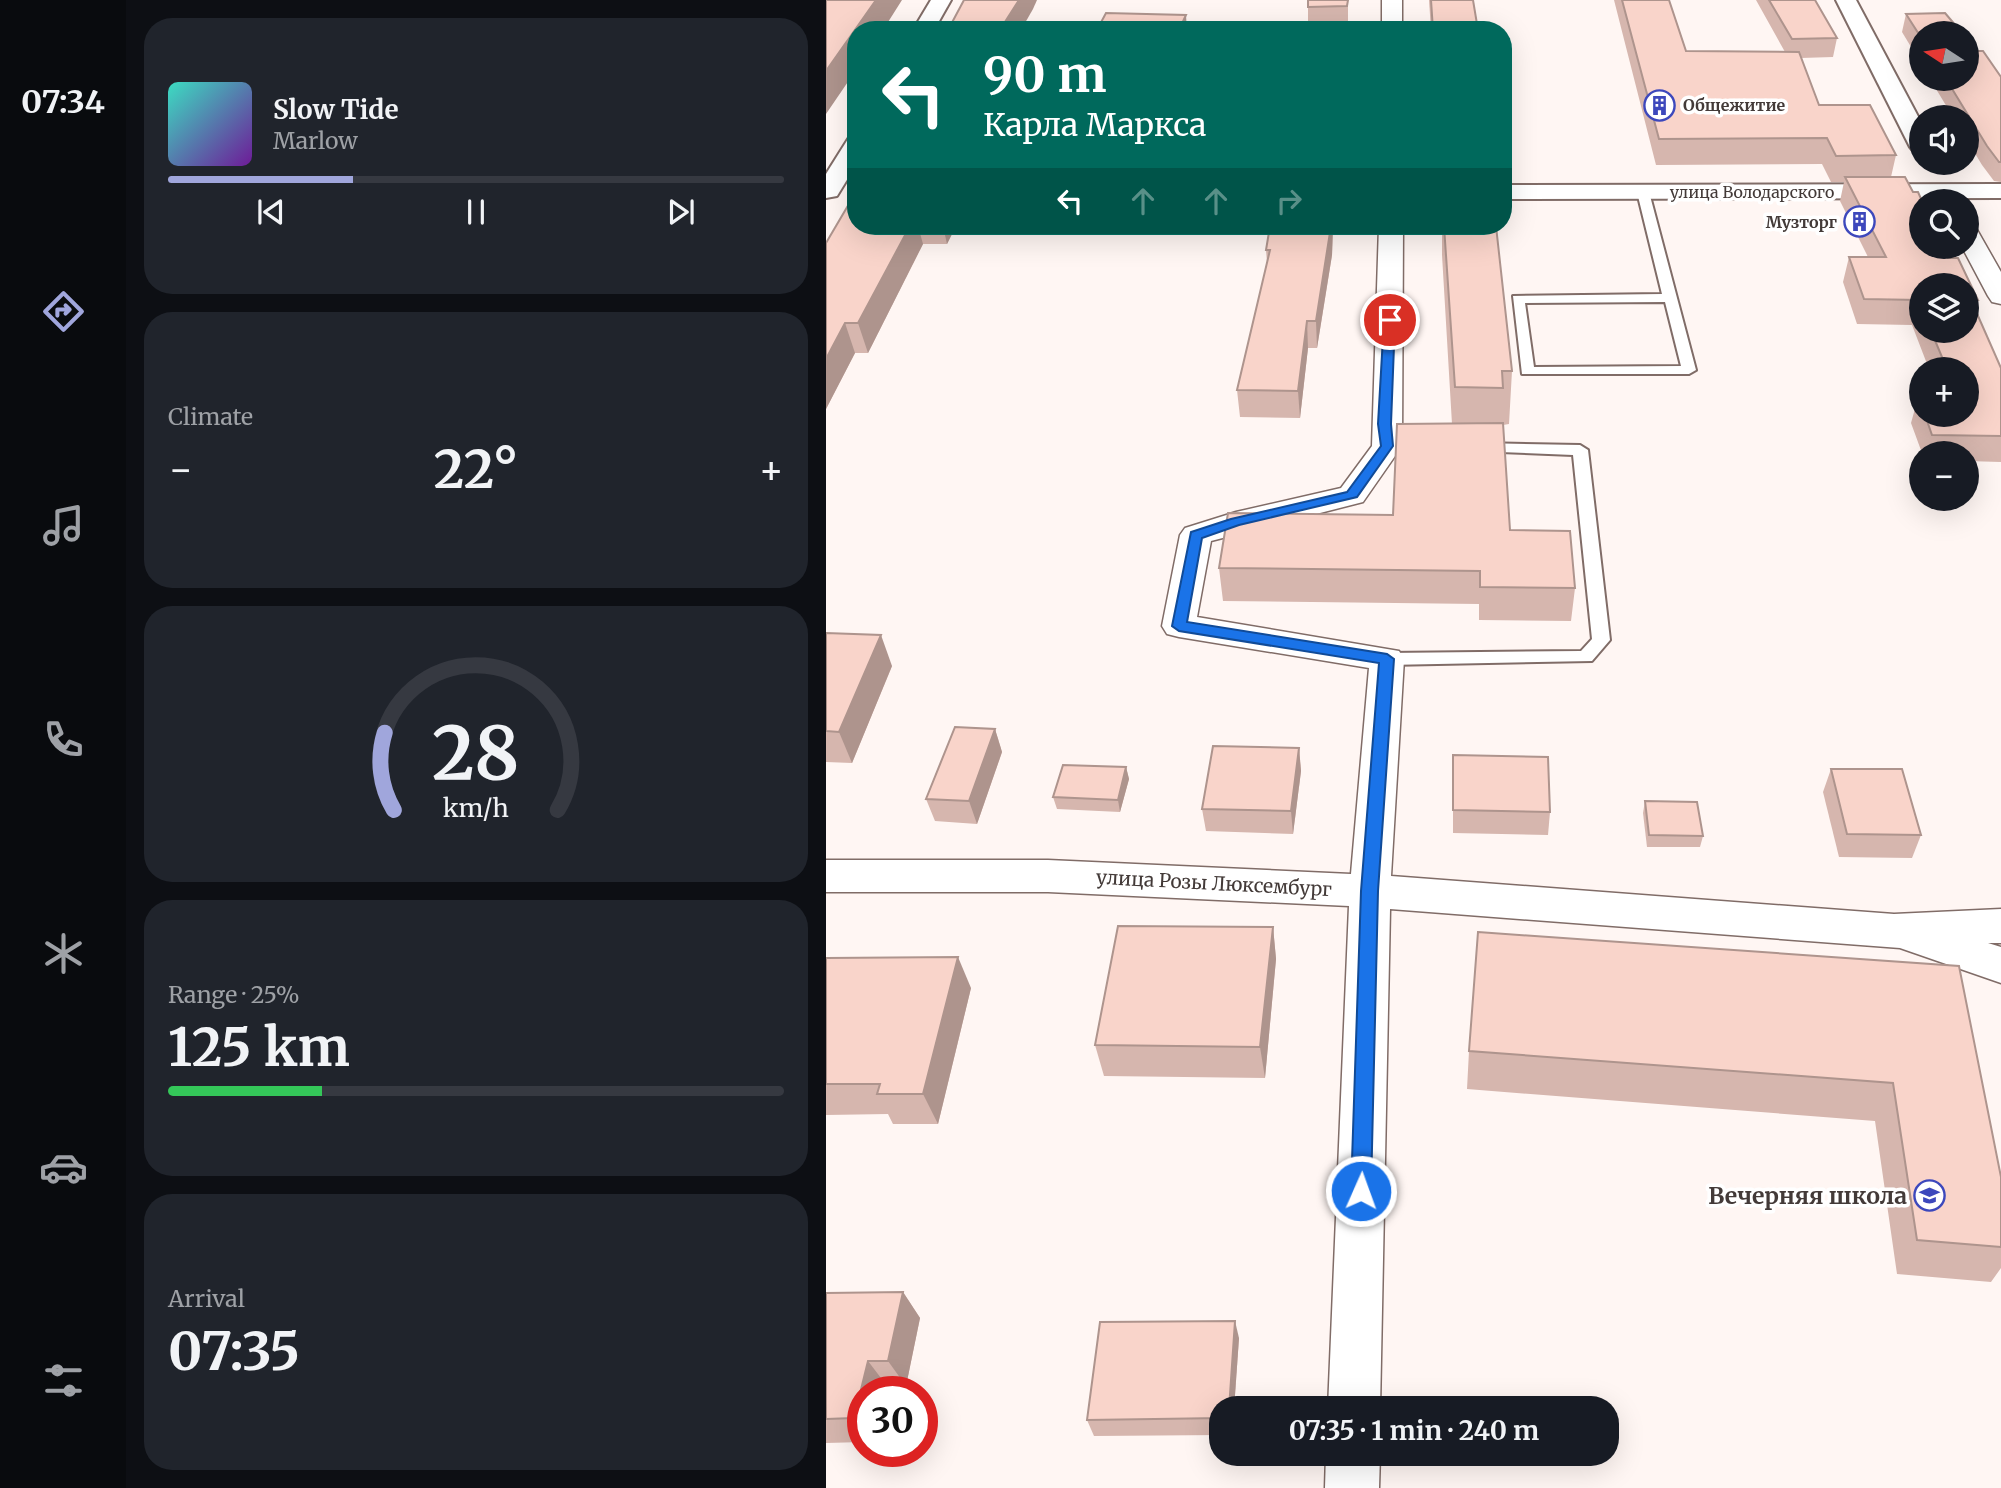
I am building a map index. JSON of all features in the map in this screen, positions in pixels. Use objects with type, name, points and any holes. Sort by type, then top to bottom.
[{"type":"main road","points":[[928,21],[941,0]]},
{"type":"main road","points":[[1846,0],[1909,122]]},
{"type":"main road","points":[[827,191],[847,159]]},
{"type":"main road","points":[[827,191],[847,191]]},
{"type":"main road","name":"улица Володарского","points":[[1979,193],[2001,191]]},
{"type":"main road","name":"улица Володарского","points":[[1512,192],[1909,196]]},
{"type":"street","points":[[1392,0],[1392,21]]},
{"type":"street","points":[[1354,1396],[1370,891],[1387,659],[1179,626],[1196,536],[1236,522],[1352,495],[1394,446],[1385,424],[1391,235]]},
{"type":"street","points":[[1979,255],[2001,296]]},
{"type":"street","name":"улица Розы Люксембург","points":[[826,876],[1048,876],[1370,891],[1894,931]]},
{"type":"street","points":[[1894,931],[2001,926]]},
{"type":"street","points":[[1894,931],[2001,965]]},
{"type":"street","points":[[1352,1488],[1353,1466]]},
{"type":"lane","points":[[1643,192],[1671,298],[1689,370],[1527,371],[1518,299],[1671,298]]},
{"type":"lane","points":[[1387,659],[1586,657],[1601,640],[1580,450],[1456,447]]},
{"type":"building","points":[[826,0],[876,0],[861,21],[847,21],[847,41],[826,71]]},
{"type":"building","points":[[964,0],[1019,0],[1006,21],[953,21]]},
{"type":"building","points":[[1308,0],[1348,0],[1347,6],[1308,7]]},
{"type":"building","points":[[1431,0],[1473,0],[1476,21],[1432,21]]},
{"type":"building","points":[[1622,0],[1669,0],[1686,51],[1799,52],[1819,105],[1870,105],[1896,155],[1836,156],[1827,138],[1659,139]]},
{"type":"building","points":[[1769,0],[1815,0],[1837,38],[1792,39]]},
{"type":"building","points":[[1106,13],[1186,15],[1183,21],[1102,21]]},
{"type":"building","points":[[1945,13],[1952,21],[1910,21],[1906,14]]},
{"type":"building","points":[[1979,51],[1983,51],[2001,77],[2001,162],[1979,133],[1979,105],[1962,105],[1953,91],[1979,91]]},
{"type":"building","points":[[1845,177],[1905,177],[1911,189],[1909,189],[1909,259],[1958,259],[1965,273],[1909,273],[1909,300],[1864,299],[1849,257],[1886,257]]},
{"type":"building","points":[[847,207],[847,235],[905,235],[858,323],[845,323],[826,359],[826,243]]},
{"type":"building","points":[[1268,235],[1330,235],[1316,321],[1307,321],[1298,391],[1237,390],[1270,250],[1266,250]]},
{"type":"building","points":[[1445,235],[1497,235],[1512,371],[1502,371],[1503,388],[1455,387]]},
{"type":"building","points":[[1979,318],[2001,368],[2001,436],[1932,435],[1929,427],[1979,427],[1979,357],[1942,357],[1936,343],[1979,343]]},
{"type":"building","points":[[1503,423],[1510,530],[1570,531],[1575,588],[1480,587],[1480,571],[1219,568],[1228,513],[1393,515],[1397,424]]},
{"type":"building","points":[[826,633],[881,635],[839,732],[826,731]]},
{"type":"building","points":[[955,727],[995,729],[969,801],[926,799]]},
{"type":"building","points":[[1213,746],[1299,748],[1291,811],[1202,809]]},
{"type":"building","points":[[1453,755],[1548,757],[1550,812],[1453,810]]},
{"type":"building","points":[[1063,765],[1126,767],[1118,800],[1053,797]]},
{"type":"building","points":[[1831,769],[1902,769],[1921,835],[1847,834]]},
{"type":"building","points":[[1645,801],[1697,802],[1703,836],[1649,835]]},
{"type":"building","points":[[1118,926],[1273,927],[1260,1047],[1095,1045]]},
{"type":"building","name":"Вечерняя школа","points":[[1478,932],[1959,966],[2001,1177],[2001,1247],[1917,1240],[1893,1083],[1469,1051]]},
{"type":"building","points":[[958,957],[923,1094],[877,1094],[880,1084],[826,1084],[826,958]]},
{"type":"building","points":[[903,1292],[888,1361],[868,1361],[864,1376],[847,1376],[847,1418],[826,1419],[826,1293]]},
{"type":"building","points":[[1235,1321],[1230,1396],[1209,1396],[1209,1418],[1087,1420],[1100,1322]]},
{"type":"place","name":"Общежитие","points":[[1660,105]]},
{"type":"place","name":"Музторг","points":[[1860,222]]},
{"type":"place","name":"Вечерняя школа","points":[[1930,1196]]},
{"type":"route","points":[[1361,1191],[1370,891],[1387,659],[1179,626],[1196,536],[1236,522],[1310,507],[1352,495],[1387,446],[1385,424],[1390,320]]}]
